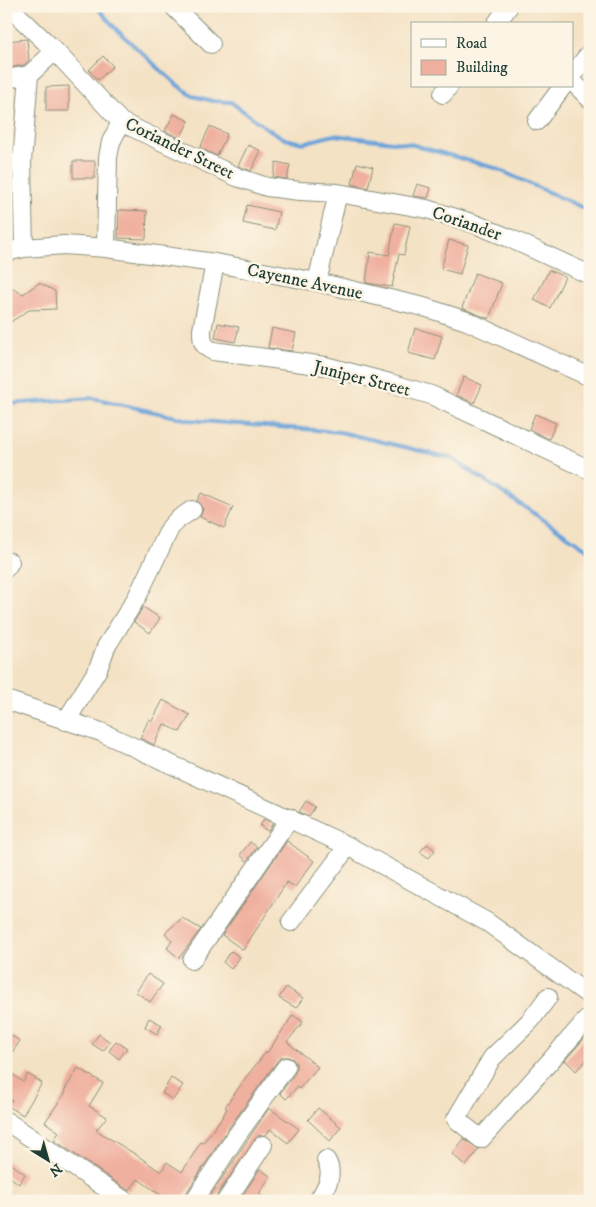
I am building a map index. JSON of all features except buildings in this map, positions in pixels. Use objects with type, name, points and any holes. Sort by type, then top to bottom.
[{"type":"street","points":[[173,6],[211,44]]},
{"type":"street","name":"Coriander Street","points":[[8,8],[55,51],[121,122],[237,177],[267,187],[338,193]]},
{"type":"street","points":[[6,79],[29,74],[55,51]]},
{"type":"street","points":[[574,73],[590,53]]},
{"type":"street","points":[[24,248],[14,163],[29,74]]},
{"type":"street","points":[[574,83],[590,99]]},
{"type":"street","points":[[537,121],[562,88]]},
{"type":"street","points":[[106,248],[108,157],[111,142],[121,122]]},
{"type":"street","points":[[317,282],[338,193]]},
{"type":"street","name":"Coriander","points":[[338,193],[427,209],[465,221],[509,238],[590,274]]},
{"type":"street","name":"Cayenne Avenue","points":[[6,252],[24,248],[64,245],[106,248],[215,263],[317,282],[424,307],[467,321],[590,377]]},
{"type":"street","name":"Juniper Street","points":[[215,263],[202,330],[202,341],[205,347],[212,351],[325,366],[431,395],[590,470]]},
{"type":"street","points":[[66,721],[98,669],[106,647],[137,597],[170,528],[177,520],[192,510]]},
{"type":"street","points":[[6,700],[110,736],[348,846],[487,922],[590,996]]},
{"type":"street","points":[[192,960],[290,818]]},
{"type":"street","points":[[291,922],[348,846]]},
{"type":"street","points":[[548,997],[530,1021],[492,1058],[456,1119],[481,1139],[590,1016]]},
{"type":"street","points":[[194,1201],[237,1135],[286,1067]]},
{"type":"street","points":[[6,1121],[123,1200]]},
{"type":"street","points":[[226,1201],[263,1145]]},
{"type":"street","points":[[318,1201],[329,1180],[329,1167],[326,1160]]},
{"type":"waterway","points":[[96,6],[117,30],[176,84],[193,96],[213,101],[231,102],[285,139],[303,143],[334,135],[410,144],[495,168],[590,211]]},
{"type":"waterway","points":[[6,404],[93,398],[189,420],[340,432],[451,458],[590,551]]}]
